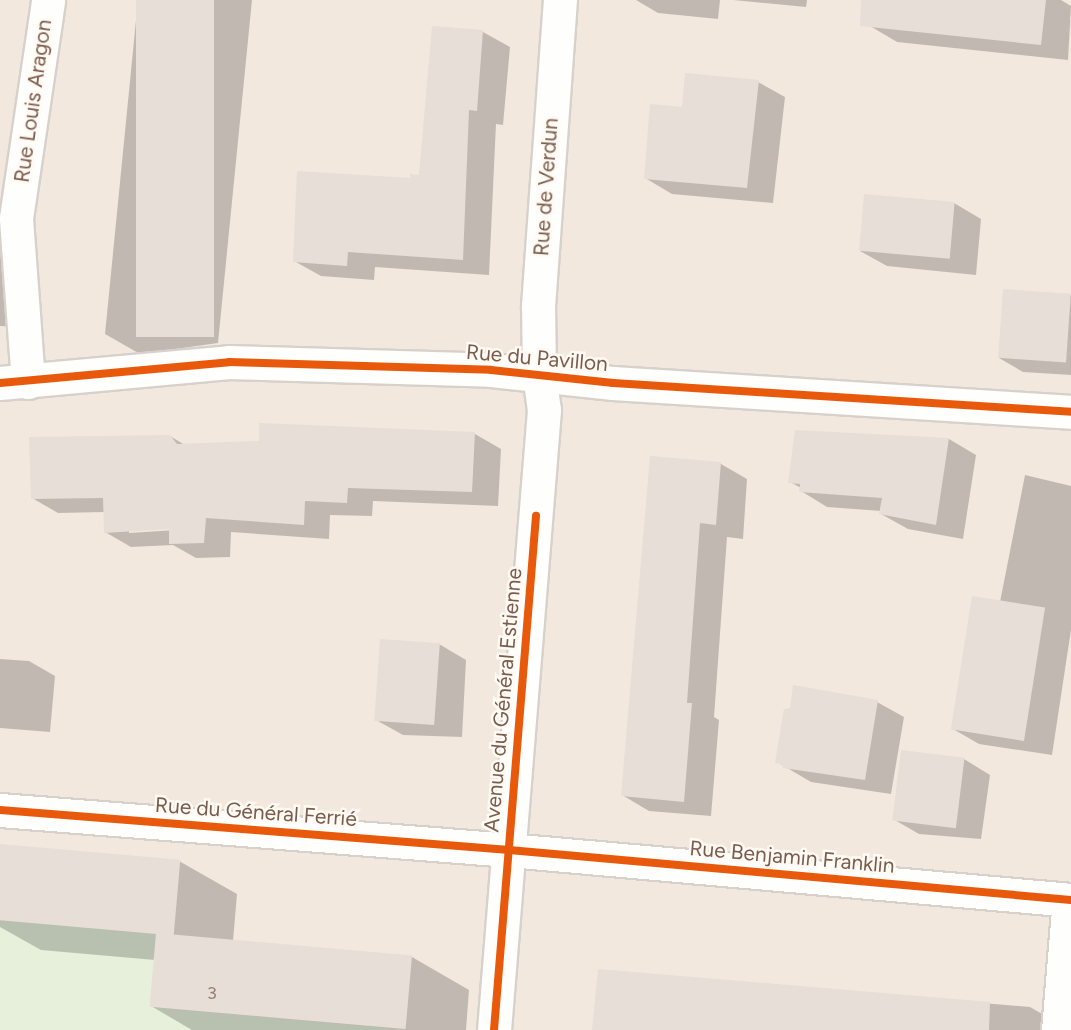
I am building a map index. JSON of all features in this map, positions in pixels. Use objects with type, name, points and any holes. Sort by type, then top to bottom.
[{"type":"street","name":"Rue Louis Aragon","points":[[14,382],[16,218],[48,0]]},
{"type":"street","name":"Rue de Verdun","points":[[539,374],[539,274],[560,0]]},
{"type":"street","name":"Rue du Pavillon","points":[[14,382],[228,362],[450,368],[539,374],[613,383],[1071,412]]},
{"type":"street","name":"Avenue du Général Estienne","points":[[494,1030],[544,410],[539,374]]},
{"type":"street","name":"Rue du Général Ferrié","points":[[0,810],[509,850]]},
{"type":"street","name":"Rue Benjamin Franklin","points":[[509,850],[1070,900]]},
{"type":"street","points":[[1059,1030],[1070,900]]},
{"type":"shaded area","points":[[0,0],[1071,0],[1071,1030],[0,1030]]},
{"type":"green space","points":[[0,920],[156,933],[150,1007],[406,1030],[0,1030]]},
{"type":"building","points":[[136,0],[214,0],[214,337],[136,337]]},
{"type":"building","points":[[861,0],[1046,0],[1041,45],[860,26]]},
{"type":"building","points":[[432,26],[483,30],[477,111],[469,110],[463,260],[348,252],[347,266],[293,262],[297,171],[410,178],[410,174],[419,175]]},
{"type":"building","points":[[685,73],[759,80],[747,188],[644,179],[650,104],[682,107]]},
{"type":"building","points":[[864,194],[955,202],[950,259],[859,251]]},
{"type":"building","points":[[1003,289],[1071,294],[1066,363],[998,358]]},
{"type":"building","points":[[259,423],[475,432],[472,492],[348,488],[347,503],[305,501],[304,525],[206,518],[204,543],[169,544],[169,529],[104,533],[103,498],[31,499],[29,437],[170,435],[177,444],[259,441]]},
{"type":"building","points":[[795,430],[949,438],[936,525],[879,514],[882,498],[799,492],[800,484],[788,483]]},
{"type":"building","points":[[650,456],[721,462],[716,525],[700,523],[687,703],[692,703],[684,802],[621,796]]},
{"type":"building","points":[[972,596],[1045,608],[1024,741],[951,729]]},
{"type":"building","points":[[380,639],[440,643],[434,725],[374,721]]},
{"type":"building","points":[[793,685],[878,700],[865,780],[783,768],[783,765],[775,763],[784,709],[790,708]]},
{"type":"building","points":[[901,750],[965,758],[956,828],[892,820]]},
{"type":"building","points":[[0,844],[180,860],[174,935],[0,920]]},
{"type":"building","points":[[156,933],[412,955],[406,1029],[150,1007]]},
{"type":"building","points":[[598,969],[990,1002],[989,1030],[592,1030]]},
{"type":"cycle path","points":[[0,383],[229,362],[491,370],[613,383],[1071,412]]},
{"type":"cycle path","points":[[494,1030],[536,516]]},
{"type":"cycle path","points":[[0,810],[509,850],[1071,900]]}]
